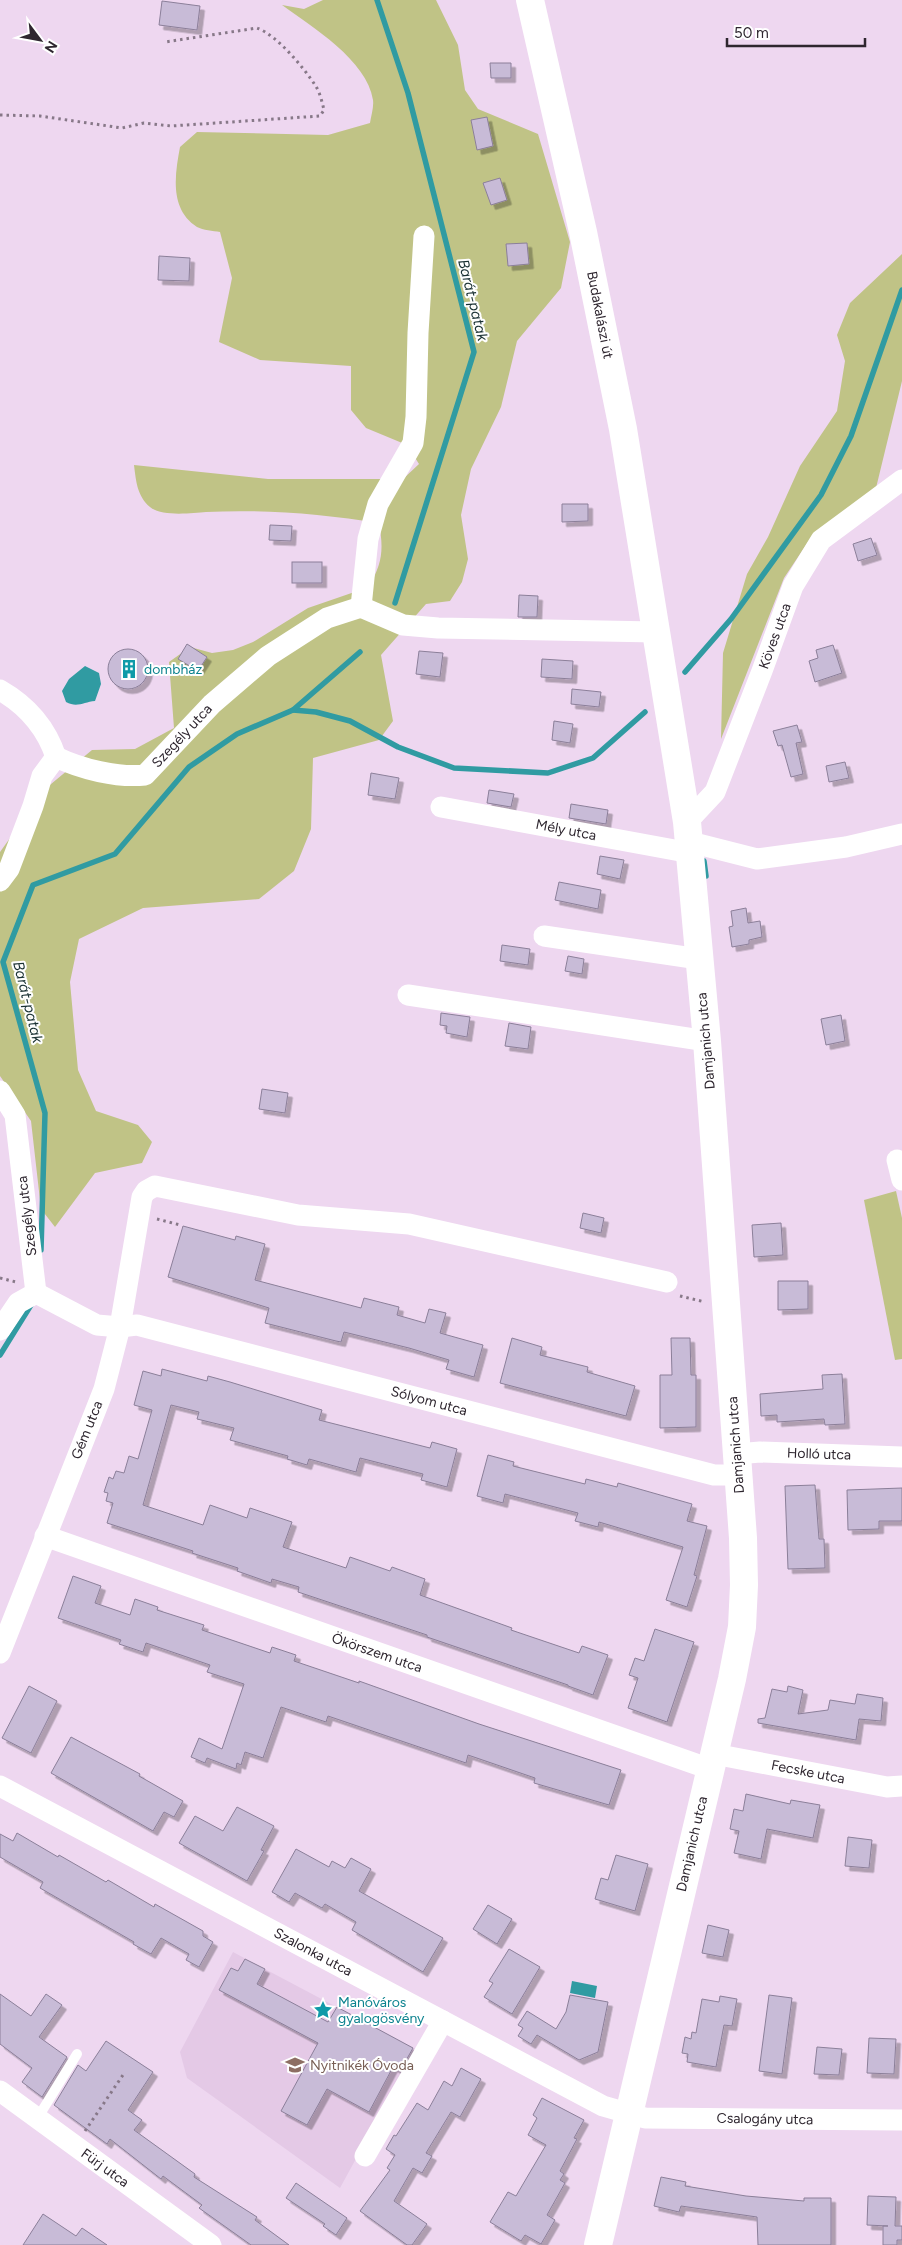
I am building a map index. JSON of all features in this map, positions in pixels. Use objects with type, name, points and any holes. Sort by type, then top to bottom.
[{"type":"main road","name":"Budakalászi út","points":[[530,0],[583,232],[623,429],[656,632]]},
{"type":"main road","name":"Damjanich utca","points":[[598,2245],[742,1628],[744,1585],[743,1538],[727,1302],[689,839],[656,632]]},
{"type":"street","points":[[424,236],[418,334],[416,417],[413,443],[378,504],[368,539],[362,607],[403,624],[438,628],[656,632]]},
{"type":"street","name":"Köves utca","points":[[689,839],[715,792],[793,586],[821,540],[902,480]]},
{"type":"street","name":"Szegély utca","points":[[56,756],[70,764],[108,772],[145,775],[212,704],[268,656],[327,618],[362,607]]},
{"type":"street","points":[[0,690],[14,698],[37,720],[49,736],[56,756],[42,776],[33,806],[9,869],[0,881]]},
{"type":"street","name":"Mély utca","points":[[440,807],[689,839],[757,859],[846,847],[902,834]]},
{"type":"street","points":[[544,936],[699,959]]},
{"type":"street","points":[[408,995],[707,1041]]},
{"type":"street","name":"Szegély utca","points":[[0,1091],[15,1115],[36,1293]]},
{"type":"street","points":[[897,1160],[902,1180]]},
{"type":"street","name":"Gém utca","points":[[0,1653],[104,1389],[120,1327],[142,1197],[146,1191],[155,1186],[298,1214],[409,1224],[667,1282]]},
{"type":"street","points":[[0,1330],[18,1303],[36,1293]]},
{"type":"street","name":"Sólyom utca","points":[[36,1293],[97,1325],[120,1327],[137,1325],[714,1475],[738,1464]]},
{"type":"street","name":"Holló utca","points":[[738,1464],[760,1452],[902,1457]]},
{"type":"street","name":"Ökörszem utca","points":[[45,1536],[712,1761]]},
{"type":"street","name":"Fecske utca","points":[[712,1761],[887,1787],[902,1786]]},
{"type":"street","name":"Szalonka utca","points":[[0,1786],[603,2106],[628,2114]]},
{"type":"street","points":[[365,2156],[443,2021]]},
{"type":"street","name":"Fürj utca","points":[[0,2091],[211,2245]]},
{"type":"street","name":"Csalogány utca","points":[[628,2114],[645,2118],[902,2120]]},
{"type":"lane","points":[[37,2119],[77,2054]]},
{"type":"path","points":[[0,115],[40,116],[122,128],[144,123],[172,126],[320,116],[324,110],[316,86],[293,56],[264,30],[257,28],[165,42]]},
{"type":"path","points":[[667,1282],[668,1293],[708,1302],[727,1302]]},
{"type":"path","points":[[76,2146],[125,2072]]},
{"type":"shaded area","points":[[323,0],[436,0],[458,45],[465,90],[478,109],[538,134],[570,242],[561,288],[517,341],[501,407],[471,469],[461,515],[468,559],[462,582],[450,601],[426,604],[381,655],[393,721],[379,740],[313,758],[311,829],[294,871],[259,899],[143,908],[79,939],[70,982],[78,1070],[96,1111],[138,1125],[152,1142],[142,1163],[95,1173],[55,1227],[41,1209],[31,1121],[0,1076],[0,852],[33,806],[33,799],[92,750],[135,749],[174,728],[169,662],[190,647],[212,653],[233,650],[253,642],[308,608],[369,587],[377,571],[381,556],[379,523],[293,513],[228,511],[177,514],[155,510],[142,498],[134,465],[268,479],[403,479],[419,464],[407,445],[366,428],[351,410],[351,366],[260,360],[219,342],[232,278],[220,232],[197,227],[188,220],[178,201],[176,179],[180,147],[197,132],[328,135],[370,123],[373,100],[369,85],[360,71],[349,58],[322,34],[282,5],[304,9]]},
{"type":"shaded area","points":[[902,254],[902,381],[876,488],[812,536],[784,578],[721,739],[723,653],[747,574],[768,537],[800,466],[837,411],[845,361],[837,335],[850,303]]},
{"type":"shaded area","points":[[85,666],[99,673],[101,684],[95,701],[77,705],[70,704],[66,702],[62,691],[69,679]]},
{"type":"shaded area","points":[[896,1191],[902,1218],[902,1359],[895,1360],[864,1200]]},
{"type":"shaded area","name":"Nyitnikék Óvoda","points":[[233,1952],[416,2049],[340,2188],[187,2078],[180,2052]]},
{"type":"shaded area","points":[[572,1981],[597,1986],[595,1998],[570,1993]]},
{"type":"building","points":[[162,1],[200,6],[197,30],[159,25]]},
{"type":"building","points":[[490,63],[511,63],[511,78],[491,78]]},
{"type":"building","points":[[487,117],[493,146],[477,150],[471,120]]},
{"type":"building","points":[[500,178],[507,200],[491,205],[483,183]]},
{"type":"building","points":[[527,243],[529,264],[508,266],[506,244]]},
{"type":"building","points":[[159,256],[190,258],[189,281],[158,280]]},
{"type":"building","points":[[562,504],[588,504],[588,521],[562,522]]},
{"type":"building","points":[[270,525],[292,526],[291,541],[269,540]]},
{"type":"building","points":[[871,538],[877,555],[858,561],[853,544]]},
{"type":"building","points":[[292,562],[322,562],[322,583],[292,583]]},
{"type":"building","points":[[519,595],[538,596],[537,617],[518,617]]},
{"type":"building","points":[[187,644],[207,657],[198,671],[178,659]]},
{"type":"building","points":[[833,645],[842,673],[815,682],[809,661],[818,658],[816,650]]},
{"type":"building","name":"dombház","points":[[132,649],[139,652],[145,658],[148,669],[147,677],[139,686],[132,689],[124,689],[117,686],[109,677],[108,665],[111,658],[120,650]]},
{"type":"building","points":[[419,651],[443,653],[440,677],[416,674]]},
{"type":"building","points":[[542,659],[573,661],[572,679],[541,677]]},
{"type":"building","points":[[572,689],[601,692],[599,707],[571,704]]},
{"type":"building","points":[[554,721],[573,724],[570,743],[552,740]]},
{"type":"building","points":[[797,725],[802,742],[796,743],[803,774],[791,777],[782,745],[778,746],[773,731]]},
{"type":"building","points":[[845,762],[849,778],[829,782],[826,766]]},
{"type":"building","points":[[371,773],[399,778],[395,799],[368,795]]},
{"type":"building","points":[[489,790],[514,794],[511,807],[487,803]]},
{"type":"building","points":[[571,804],[608,810],[606,824],[569,818]]},
{"type":"building","points":[[600,856],[624,860],[620,879],[597,874]]},
{"type":"building","points":[[559,882],[601,890],[598,909],[555,900]]},
{"type":"building","points":[[746,908],[748,923],[760,921],[762,937],[749,940],[749,944],[732,947],[729,927],[733,926],[731,911]]},
{"type":"building","points":[[502,945],[530,949],[528,965],[500,961]]},
{"type":"building","points":[[568,956],[584,959],[582,974],[565,971]]},
{"type":"building","points":[[441,1013],[470,1017],[467,1037],[446,1033],[447,1026],[440,1025]]},
{"type":"building","points":[[841,1015],[845,1041],[826,1045],[821,1019]]},
{"type":"building","points":[[509,1023],[531,1027],[528,1049],[505,1046]]},
{"type":"building","points":[[262,1089],[288,1093],[285,1113],[259,1109]]},
{"type":"building","points":[[583,1213],[604,1218],[601,1233],[580,1228]]},
{"type":"building","points":[[781,1223],[783,1255],[754,1257],[752,1225]]},
{"type":"building","points":[[183,1226],[235,1240],[236,1236],[265,1244],[255,1280],[361,1308],[364,1298],[399,1307],[397,1315],[425,1323],[429,1309],[446,1313],[440,1333],[483,1345],[474,1377],[446,1369],[449,1360],[409,1348],[344,1332],[341,1342],[265,1323],[269,1308],[168,1277]]},
{"type":"building","points":[[778,1281],[808,1281],[808,1309],[778,1310]]},
{"type":"building","points":[[512,1338],[542,1347],[540,1355],[588,1367],[587,1372],[635,1386],[626,1416],[500,1383]]},
{"type":"building","points":[[671,1338],[690,1338],[691,1375],[696,1375],[696,1427],[660,1428],[660,1375],[672,1375]]},
{"type":"building","points":[[162,1369],[207,1381],[208,1376],[322,1410],[319,1420],[430,1448],[432,1442],[457,1449],[447,1487],[421,1480],[423,1474],[360,1458],[356,1472],[309,1459],[307,1465],[287,1459],[288,1456],[230,1440],[234,1428],[197,1419],[199,1412],[171,1405],[143,1505],[203,1525],[210,1505],[247,1518],[250,1508],[292,1522],[283,1547],[346,1568],[350,1557],[390,1571],[392,1567],[425,1579],[420,1595],[512,1628],[511,1630],[579,1653],[582,1646],[608,1655],[593,1695],[427,1637],[427,1635],[298,1592],[299,1587],[272,1579],[271,1583],[237,1571],[238,1568],[192,1553],[193,1551],[107,1523],[113,1503],[106,1501],[108,1493],[104,1492],[109,1477],[113,1479],[116,1471],[124,1473],[129,1456],[138,1459],[152,1410],[134,1405],[143,1371],[161,1376]]},
{"type":"building","points":[[842,1374],[845,1424],[825,1425],[824,1419],[777,1422],[777,1415],[761,1416],[760,1394],[823,1389],[822,1375]]},
{"type":"building","points":[[488,1455],[514,1462],[513,1466],[585,1484],[586,1479],[617,1487],[618,1483],[692,1504],[687,1521],[707,1526],[694,1575],[697,1576],[687,1607],[666,1600],[683,1547],[599,1522],[598,1527],[575,1521],[578,1513],[505,1494],[503,1503],[477,1496]]},
{"type":"building","points":[[815,1485],[819,1539],[824,1539],[825,1568],[788,1569],[785,1486]]},
{"type":"building","points":[[902,1488],[902,1521],[879,1521],[879,1529],[848,1530],[847,1490]]},
{"type":"building","points":[[73,1576],[101,1586],[95,1603],[130,1615],[135,1599],[158,1607],[157,1610],[204,1625],[202,1630],[270,1653],[272,1647],[296,1655],[294,1661],[359,1683],[359,1681],[479,1724],[621,1770],[609,1805],[534,1783],[535,1778],[468,1755],[466,1763],[328,1716],[326,1722],[281,1707],[263,1758],[245,1752],[241,1765],[237,1763],[236,1769],[207,1758],[205,1763],[191,1757],[199,1738],[222,1749],[244,1684],[207,1672],[210,1665],[146,1643],[143,1652],[119,1644],[121,1640],[58,1618]]},
{"type":"building","points":[[655,1629],[694,1642],[667,1722],[628,1708],[638,1678],[629,1675],[635,1658],[644,1661]]},
{"type":"building","points":[[29,1686],[57,1701],[31,1753],[2,1738]]},
{"type":"building","points":[[788,1686],[803,1690],[798,1714],[828,1710],[830,1700],[855,1704],[857,1694],[883,1698],[881,1721],[859,1719],[856,1740],[758,1723],[758,1719],[765,1718],[772,1689],[787,1692]]},
{"type":"building","points":[[71,1737],[140,1774],[139,1776],[183,1801],[174,1817],[164,1812],[153,1831],[51,1773]]},
{"type":"building","points":[[746,1794],[790,1804],[791,1800],[820,1805],[813,1838],[767,1829],[761,1859],[734,1853],[739,1831],[730,1829],[734,1809],[743,1811]]},
{"type":"building","points":[[237,1807],[274,1826],[261,1850],[264,1851],[247,1881],[179,1843],[195,1816],[223,1831]]},
{"type":"building","points":[[17,1833],[58,1857],[59,1855],[106,1882],[108,1880],[154,1907],[155,1904],[203,1931],[203,1936],[213,1942],[199,1967],[186,1960],[189,1954],[161,1938],[151,1954],[133,1944],[134,1942],[40,1888],[43,1882],[0,1857],[0,1834],[13,1841]]},
{"type":"building","points":[[848,1837],[872,1840],[869,1868],[845,1866]]},
{"type":"building","points":[[296,1849],[329,1867],[332,1861],[345,1868],[351,1858],[371,1869],[359,1891],[443,1938],[423,1972],[352,1930],[356,1922],[325,1904],[322,1908],[295,1893],[289,1902],[272,1892]]},
{"type":"building","points":[[616,1855],[648,1864],[635,1911],[595,1899],[601,1878],[608,1880]]},
{"type":"building","points":[[488,1905],[512,1919],[497,1944],[473,1929]]},
{"type":"building","points":[[708,1925],[729,1930],[723,1957],[702,1953]]},
{"type":"building","points":[[509,1949],[540,1967],[512,2014],[484,1997],[493,1983],[489,1981]]},
{"type":"building","points":[[245,1959],[265,1969],[257,1984],[328,2022],[337,2007],[413,2048],[400,2071],[393,2067],[369,2112],[327,2089],[307,2125],[281,2111],[318,2043],[219,1990],[231,1968],[238,1971]]},
{"type":"building","points":[[0,1994],[31,2016],[46,1994],[62,2005],[39,2037],[67,2057],[42,2097],[22,2082],[32,2068],[0,2044]]},
{"type":"building","points":[[570,1995],[608,2002],[598,2052],[579,2060],[537,2035],[531,2044],[518,2036],[523,2028],[518,2025],[527,2011],[556,2029],[566,2012]]},
{"type":"building","points":[[769,1995],[792,1998],[782,2074],[759,2071]]},
{"type":"building","points":[[720,1996],[737,1999],[732,2026],[724,2025],[716,2067],[687,2062],[688,2054],[682,2053],[685,2037],[691,2039],[692,2032],[696,2033],[702,1999],[719,2002]]},
{"type":"building","points":[[869,2038],[896,2039],[894,2074],[867,2073]]},
{"type":"building","points":[[106,2041],[153,2072],[128,2110],[142,2120],[134,2130],[195,2174],[194,2177],[257,2217],[255,2220],[289,2245],[251,2245],[199,2208],[202,2205],[163,2176],[161,2179],[110,2139],[107,2144],[54,2105],[78,2065],[86,2071]]},
{"type":"building","points":[[817,2047],[842,2049],[839,2075],[814,2074]]},
{"type":"building","points":[[461,2068],[481,2079],[460,2117],[451,2112],[426,2153],[432,2156],[422,2173],[413,2168],[394,2201],[427,2224],[412,2245],[407,2245],[360,2211],[390,2170],[387,2168],[395,2155],[386,2149],[394,2135],[396,2136],[417,2103],[428,2110],[444,2081],[452,2086]]},
{"type":"building","points":[[542,2098],[584,2120],[574,2138],[577,2139],[560,2171],[564,2174],[560,2180],[565,2183],[547,2215],[555,2220],[541,2244],[525,2235],[521,2241],[490,2222],[508,2192],[516,2196],[546,2145],[528,2135],[537,2118],[533,2115]]},
{"type":"building","points":[[661,2177],[686,2182],[685,2186],[746,2196],[804,2201],[804,2198],[831,2198],[831,2245],[758,2245],[757,2217],[681,2206],[679,2212],[654,2206]]},
{"type":"building","points":[[296,2183],[347,2218],[336,2235],[323,2226],[325,2224],[286,2198]]},
{"type":"building","points":[[868,2196],[896,2197],[895,2226],[902,2226],[902,2240],[897,2240],[897,2245],[883,2245],[883,2226],[888,2226],[867,2225]]},
{"type":"building","points":[[43,2214],[76,2236],[82,2228],[107,2245],[23,2245]]},
{"type":"waterway","name":"Barát-patak","points":[[377,0],[408,93],[474,352],[395,603]]},
{"type":"waterway","points":[[685,672],[731,619],[821,495],[851,436],[902,290]]},
{"type":"waterway","name":"Barát-patak","points":[[41,1250],[45,1113],[3,962],[33,885],[115,854],[189,767],[237,734],[293,710],[360,652]]},
{"type":"waterway","points":[[293,710],[316,712],[350,721],[398,747],[454,768],[548,773],[593,758],[645,712]]},
{"type":"waterway","points":[[704,861],[706,876]]},
{"type":"waterway","name":"Barát-patak","points":[[0,1355],[31,1305]]},
{"type":"place","name":"dombház","points":[[129,669]]},
{"type":"place","name":"Manóváros gyalogösvény","points":[[323,2010]]},
{"type":"place","name":"Nyitnikék Óvoda","points":[[295,2065]]}]
